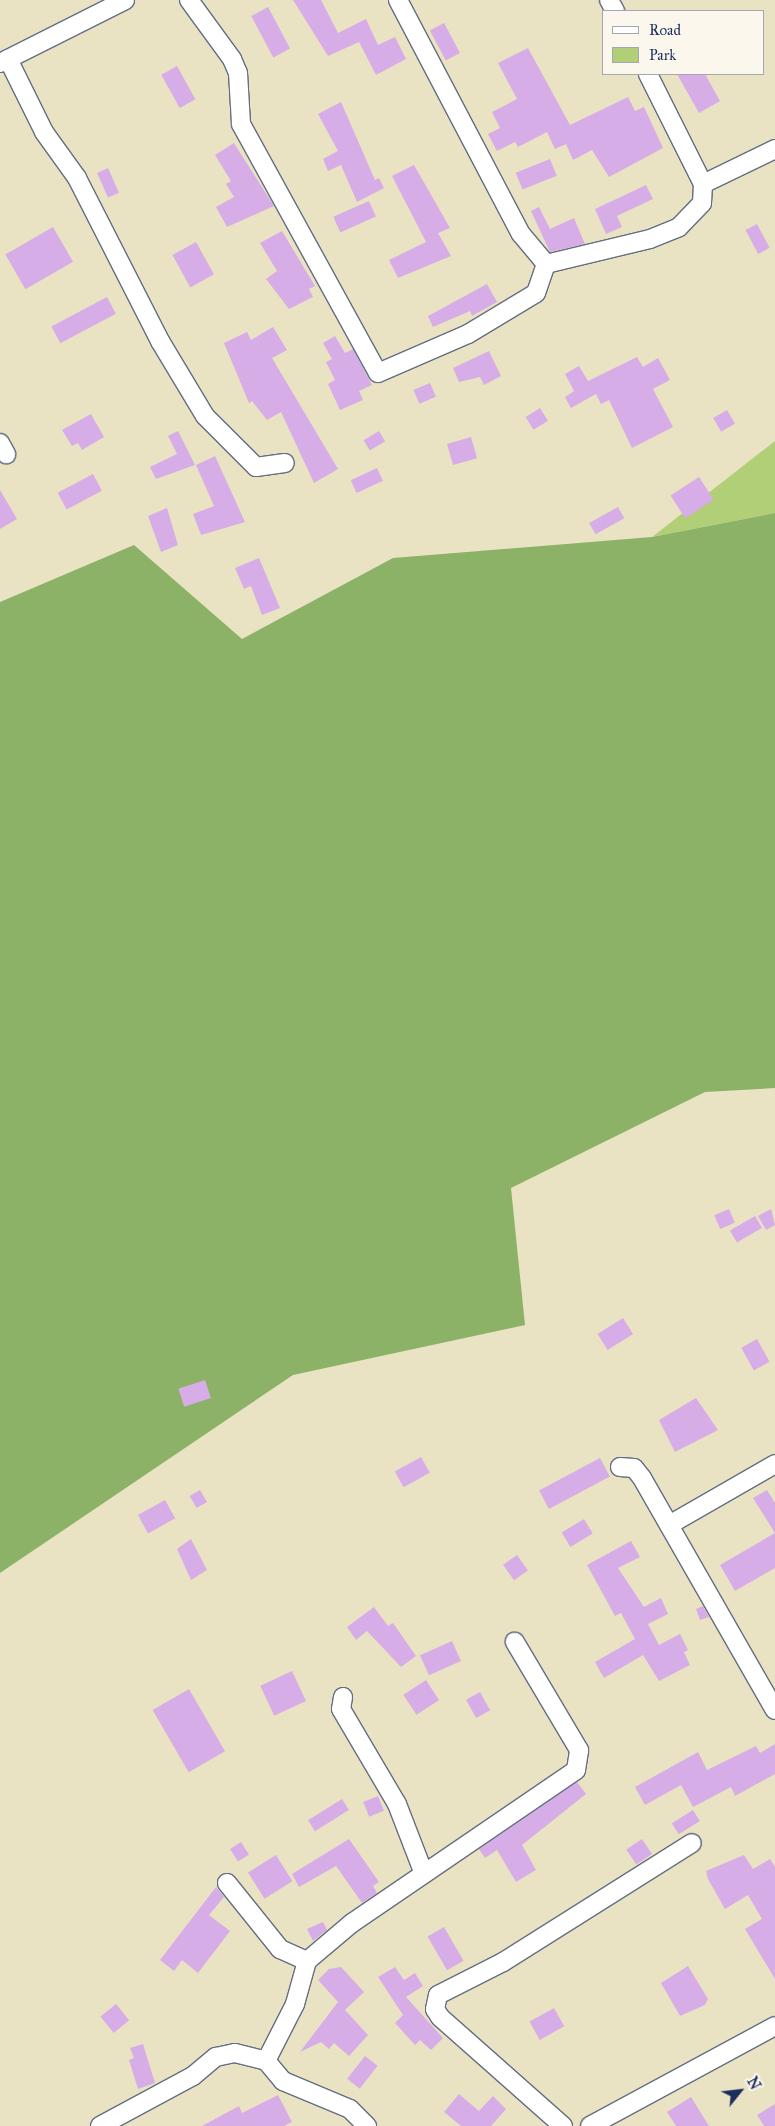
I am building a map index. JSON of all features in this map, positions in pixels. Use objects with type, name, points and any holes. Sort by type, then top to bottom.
[{"type":"street","points":[[125,0],[4,62],[44,132],[77,178],[160,341],[205,416],[256,467],[285,463]]},
{"type":"street","points":[[189,0],[232,59],[238,73],[241,124],[378,373],[468,334],[536,293],[546,264]]},
{"type":"street","points":[[398,0],[522,234],[546,264]]},
{"type":"street","points":[[546,264],[581,259],[679,227],[702,203],[703,184],[648,75]]},
{"type":"street","points":[[703,184],[775,149]]},
{"type":"street","points":[[669,1525],[775,1464]]},
{"type":"street","points":[[620,1467],[634,1468],[770,1691],[775,1710]]},
{"type":"street","points":[[266,2060],[295,2004],[307,1960],[424,1874],[576,1770],[581,1760],[579,1750],[515,1642]]},
{"type":"street","points":[[343,1697],[341,1709],[397,1804],[424,1874]]},
{"type":"street","points":[[563,2126],[440,2017],[435,2008],[438,1995],[503,1962],[692,1843]]},
{"type":"street","points":[[227,1883],[280,1949],[307,1960]]},
{"type":"street","points":[[590,2126],[775,2026]]},
{"type":"street","points":[[100,2126],[192,2076],[216,2057],[235,2053],[266,2060],[283,2081],[350,2109],[366,2126]]},
{"type":"green space","points":[[775,441],[775,513],[652,537]]},
{"type":"green space","points":[[775,513],[775,1088],[705,1092],[511,1188],[525,1325],[293,1375],[0,1573],[0,602],[134,545],[242,639],[393,558],[652,537]]},
{"type":"building","points":[[293,0],[321,0],[338,33],[366,19],[378,45],[395,37],[406,59],[376,75],[359,42],[328,56]]},
{"type":"building","points":[[268,7],[290,48],[273,57],[251,16]]},
{"type":"building","points":[[444,23],[460,53],[446,61],[430,31]]},
{"type":"building","points":[[528,48],[570,125],[628,97],[635,111],[644,107],[663,148],[609,177],[592,150],[573,160],[566,144],[555,149],[547,132],[518,147],[515,142],[497,151],[488,134],[500,128],[492,112],[517,99],[498,63]]},
{"type":"building","points":[[177,66],[195,99],[180,108],[161,75]]},
{"type":"building","points":[[678,75],[706,75],[720,101],[699,113]]},
{"type":"building","points":[[341,102],[375,180],[379,178],[384,188],[357,202],[341,165],[328,171],[323,159],[338,151],[318,114]]},
{"type":"building","points":[[234,143],[274,206],[227,227],[216,207],[234,197],[226,184],[231,181],[215,155]]},
{"type":"building","points":[[550,159],[557,176],[522,190],[516,173]]},
{"type":"building","points":[[414,165],[450,228],[438,233],[451,256],[398,278],[389,260],[426,242],[392,176]]},
{"type":"building","points":[[108,168],[119,193],[108,198],[97,173]]},
{"type":"building","points":[[646,185],[653,199],[617,216],[622,227],[606,234],[595,209]]},
{"type":"building","points":[[369,201],[376,217],[340,232],[333,217]]},
{"type":"building","points":[[539,207],[550,229],[574,218],[585,244],[550,252],[531,211]]},
{"type":"building","points":[[757,224],[770,248],[758,254],[746,230]]},
{"type":"building","points":[[53,227],[73,262],[25,289],[5,254]]},
{"type":"building","points":[[282,231],[315,286],[309,289],[313,297],[289,309],[266,279],[277,271],[260,243]]},
{"type":"building","points":[[196,242],[214,274],[190,287],[172,255]]},
{"type":"building","points":[[487,284],[497,302],[472,316],[470,311],[433,327],[428,316]]},
{"type":"building","points":[[107,297],[116,314],[60,343],[51,327]]},
{"type":"building","points":[[273,327],[287,350],[272,358],[338,469],[314,483],[281,412],[267,420],[252,401],[249,403],[224,343],[247,332],[251,340]]},
{"type":"building","points":[[335,336],[345,353],[353,349],[372,385],[359,391],[363,400],[340,410],[328,384],[335,380],[326,362],[332,359],[323,343]]},
{"type":"building","points":[[489,351],[501,376],[484,385],[480,377],[459,382],[453,368]]},
{"type":"building","points":[[637,357],[643,367],[658,358],[670,380],[653,389],[673,427],[632,448],[609,400],[601,404],[596,394],[571,408],[565,397],[574,391],[565,374],[579,366],[588,381]]},
{"type":"building","points":[[430,383],[436,397],[419,404],[413,390]]},
{"type":"building","points":[[540,408],[548,421],[534,430],[526,417]]},
{"type":"building","points":[[727,410],[735,424],[721,432],[713,418]]},
{"type":"building","points":[[91,414],[104,437],[82,450],[78,443],[72,446],[62,430]]},
{"type":"building","points":[[178,431],[195,465],[156,479],[150,467],[177,454],[168,436]]},
{"type":"building","points":[[379,431],[385,441],[370,451],[364,440]]},
{"type":"building","points":[[471,437],[477,458],[453,465],[447,444]]},
{"type":"building","points":[[215,456],[245,522],[201,535],[193,514],[214,506],[196,465]]},
{"type":"building","points":[[377,468],[383,481],[357,493],[351,480]]},
{"type":"building","points":[[93,474],[102,491],[67,510],[58,493]]},
{"type":"building","points":[[699,477],[714,500],[685,518],[670,496]]},
{"type":"building","points":[[0,490],[17,519],[0,529]]},
{"type":"building","points":[[618,507],[624,518],[595,534],[589,523]]},
{"type":"building","points":[[167,508],[178,545],[161,552],[148,516]]},
{"type":"building","points":[[259,558],[280,608],[262,615],[251,586],[244,589],[235,568]]},
{"type":"building","points":[[729,1209],[735,1223],[720,1229],[714,1215]]},
{"type":"building","points":[[771,1209],[775,1225],[766,1230],[758,1216]]},
{"type":"building","points":[[755,1216],[762,1228],[737,1243],[730,1230]]},
{"type":"building","points":[[623,1318],[633,1334],[608,1350],[598,1334]]},
{"type":"building","points":[[757,1339],[770,1362],[754,1370],[741,1348]]},
{"type":"building","points":[[205,1380],[211,1398],[184,1407],[178,1389]]},
{"type":"building","points":[[696,1398],[718,1430],[675,1452],[659,1420]]},
{"type":"building","points":[[421,1457],[430,1473],[403,1487],[395,1472]]},
{"type":"building","points":[[600,1458],[610,1477],[549,1509],[539,1490]]},
{"type":"building","points":[[200,1490],[207,1502],[197,1508],[190,1496]]},
{"type":"building","points":[[767,1490],[775,1503],[775,1533],[753,1498]]},
{"type":"building","points":[[165,1500],[175,1518],[148,1533],[138,1515]]},
{"type":"building","points":[[584,1519],[593,1534],[570,1547],[562,1532]]},
{"type":"building","points":[[775,1533],[775,1568],[735,1591],[720,1565]]},
{"type":"building","points":[[191,1539],[207,1570],[191,1580],[177,1549]]},
{"type":"building","points":[[631,1541],[640,1557],[618,1568],[644,1607],[661,1598],[668,1614],[648,1624],[659,1645],[680,1634],[688,1650],[684,1652],[690,1665],[659,1681],[643,1655],[604,1678],[595,1662],[635,1639],[621,1613],[615,1616],[587,1565]]},
{"type":"building","points":[[517,1555],[528,1571],[514,1580],[503,1565]]},
{"type":"building","points":[[703,1606],[709,1617],[700,1620],[696,1609]]},
{"type":"building","points":[[374,1607],[388,1626],[393,1623],[416,1656],[401,1667],[367,1631],[356,1640],[347,1627]]},
{"type":"building","points":[[452,1641],[461,1661],[429,1675],[420,1655]]},
{"type":"building","points":[[292,1671],[306,1701],[274,1716],[260,1686]]},
{"type":"building","points":[[426,1680],[439,1700],[416,1715],[403,1695]]},
{"type":"building","points":[[189,1689],[225,1751],[189,1772],[153,1710]]},
{"type":"building","points":[[480,1692],[490,1710],[476,1718],[466,1700]]},
{"type":"building","points":[[775,1744],[775,1774],[735,1796],[731,1787],[693,1807],[681,1785],[645,1805],[635,1787],[698,1752],[707,1770],[756,1746],[760,1753]]},
{"type":"building","points":[[577,1782],[586,1794],[522,1845],[536,1870],[516,1882],[497,1850],[485,1858],[479,1849]]},
{"type":"building","points":[[378,1796],[384,1811],[369,1817],[363,1802]]},
{"type":"building","points":[[342,1799],[349,1810],[315,1831],[308,1820]]},
{"type":"building","points":[[693,1810],[700,1821],[679,1834],[672,1823]]},
{"type":"building","points":[[349,1839],[379,1882],[373,1886],[377,1893],[362,1903],[336,1866],[299,1887],[292,1874]]},
{"type":"building","points":[[642,1839],[652,1854],[636,1865],[626,1850]]},
{"type":"building","points":[[241,1842],[249,1855],[238,1862],[230,1849]]},
{"type":"building","points":[[276,1855],[292,1881],[264,1899],[248,1872]]},
{"type":"building","points":[[744,1855],[753,1869],[770,1859],[775,1867],[775,1979],[745,1929],[762,1919],[748,1895],[725,1909],[708,1879],[706,1871]]},
{"type":"building","points":[[216,1887],[224,1897],[209,1915],[230,1931],[198,1973],[182,1960],[174,1971],[160,1960]]},
{"type":"building","points":[[323,1922],[327,1930],[313,1941],[307,1929]]},
{"type":"building","points":[[444,1927],[464,1961],[447,1970],[428,1936]]},
{"type":"building","points":[[688,1966],[708,1999],[705,2005],[680,2016],[661,1983]]},
{"type":"building","points":[[341,1967],[364,1992],[345,2010],[368,2035],[349,2056],[334,2043],[329,2049],[321,2042],[300,2052],[338,2002],[318,1980],[329,1969]]},
{"type":"building","points":[[395,1967],[404,1980],[415,1973],[423,1986],[406,1997],[443,2038],[431,2050],[420,2040],[415,2045],[395,2023],[403,2015],[378,1977]]},
{"type":"building","points":[[116,2004],[129,2020],[114,2033],[100,2017]]},
{"type":"building","points":[[554,2008],[564,2026],[540,2040],[530,2022]]},
{"type":"building","points":[[143,2044],[155,2083],[138,2089],[129,2060],[134,2058],[130,2048]]},
{"type":"building","points":[[365,2056],[378,2066],[360,2089],[347,2079]]},
{"type":"building","points":[[459,2094],[479,2111],[493,2096],[506,2109],[491,2126],[461,2126],[444,2112]]},
{"type":"building","points":[[278,2095],[292,2122],[284,2126],[202,2126],[239,2106],[242,2113]]},
{"type":"building","points":[[691,2097],[709,2126],[676,2126],[667,2112]]},
{"type":"building","points":[[775,2104],[775,2126],[764,2126],[757,2115]]}]
